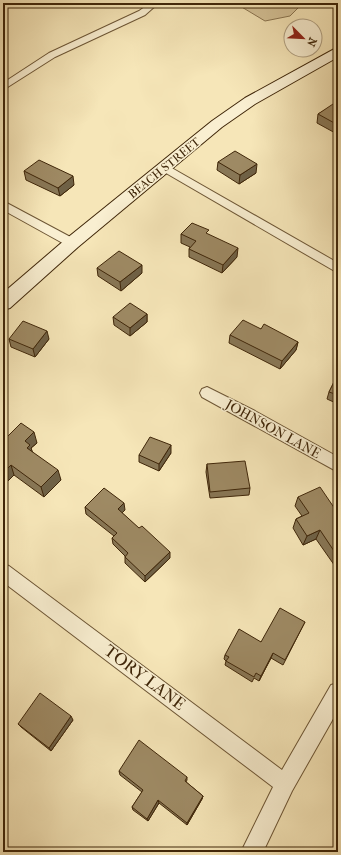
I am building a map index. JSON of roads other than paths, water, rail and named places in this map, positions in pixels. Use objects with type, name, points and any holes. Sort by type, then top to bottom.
[{"type":"street","points":[[3,87],[73,44],[142,13],[150,7],[150,3]]},
{"type":"street","name":"BEACH STREET","points":[[3,303],[163,167],[250,101],[338,51]]},
{"type":"street","points":[[163,167],[338,269]]},
{"type":"street","points":[[3,205],[72,243]]},
{"type":"street","name":"JOHNSON LANE","points":[[207,393],[250,415],[338,465]]},
{"type":"street","name":"TORY LANE","points":[[3,572],[285,784]]},
{"type":"street","points":[[252,852],[285,784],[338,692]]}]
